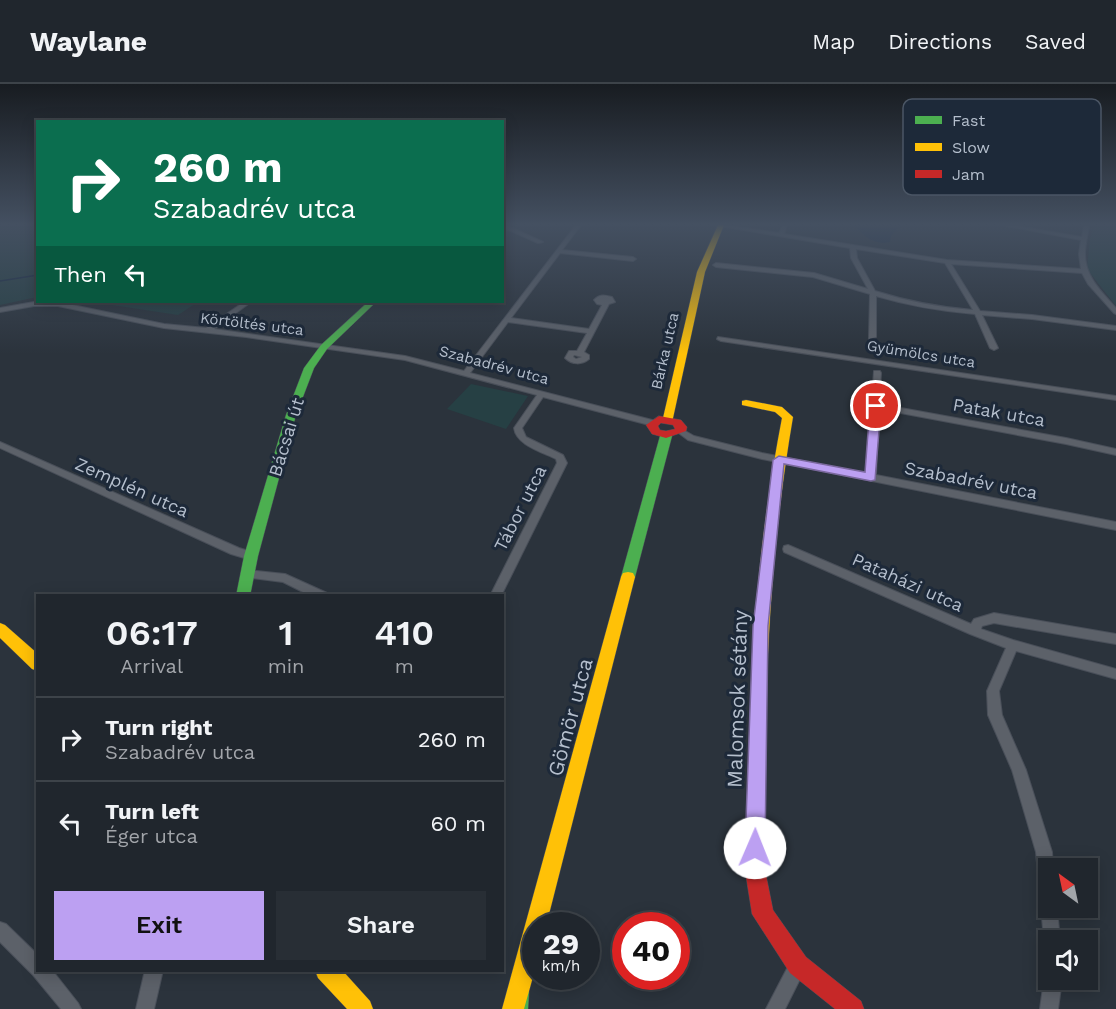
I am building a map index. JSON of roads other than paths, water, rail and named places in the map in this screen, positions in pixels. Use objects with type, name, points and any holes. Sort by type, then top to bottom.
[{"type":"street","points":[[466,373],[545,268]]},
{"type":"street","name":"Bárka utca","points":[[668,418],[703,268]]},
{"type":"street","points":[[750,268],[814,274],[873,293],[936,309],[1116,328]]},
{"type":"street","points":[[860,268],[873,293],[872,337]]},
{"type":"street","points":[[951,268],[978,313],[994,348]]},
{"type":"street","points":[[1040,268],[1083,271],[1097,293],[1116,312]]},
{"type":"street","points":[[207,331],[247,303]]},
{"type":"street","name":"Bácsai út","points":[[243,594],[251,556],[297,397],[309,368],[324,347],[371,303]]},
{"type":"street","name":"Körtöltés utca","points":[[0,310],[34,304],[58,304],[164,326],[324,347]]},
{"type":"street","points":[[580,352],[606,304]]},
{"type":"street","points":[[507,320],[591,331]]},
{"type":"street","name":"Gyümölcs utca","points":[[721,339],[1116,398]]},
{"type":"street","name":"Szabadrév utca","points":[[324,347],[405,358],[653,423]]},
{"type":"street","points":[[871,477],[877,374]]},
{"type":"street","name":"Tábor utca","points":[[496,594],[562,463],[560,457],[523,439],[519,434],[518,428],[542,393]]},
{"type":"street","name":"Malomsok sétány","points":[[746,403],[778,409],[788,417],[779,460],[760,626],[755,870],[763,914],[798,965],[854,1009]]},
{"type":"street","name":"Patak utca","points":[[876,406],[1116,452]]},
{"type":"street","points":[[668,418],[679,423],[680,431],[666,436],[655,432],[653,423],[659,419],[668,418]]},
{"type":"street","name":"Szabadrév utca","points":[[680,431],[691,438],[715,446],[779,460],[1116,526]]},
{"type":"street","name":"Gömör utca","points":[[515,1009],[666,436]]},
{"type":"street","name":"Zemplén utca","points":[[0,445],[235,552],[251,556]]},
{"type":"street","name":"Pataházi utca","points":[[788,549],[974,631],[978,622],[994,618],[1116,639]]},
{"type":"street","points":[[248,574],[285,578],[319,594]]},
{"type":"street","points":[[0,629],[36,662]]},
{"type":"street","points":[[974,631],[1013,645],[1116,674]]},
{"type":"street","points":[[1013,645],[993,691],[995,715],[1018,770],[1044,858]]},
{"type":"street","points":[[0,930],[36,966]]},
{"type":"street","points":[[775,1009],[798,965]]},
{"type":"street","points":[[41,972],[72,1009]]},
{"type":"street","points":[[145,1009],[154,972]]},
{"type":"street","points":[[328,972],[362,1009]]},
{"type":"street","points":[[1049,1009],[1052,990]]},
{"type":"waterway","points":[[0,281],[36,275]]}]
